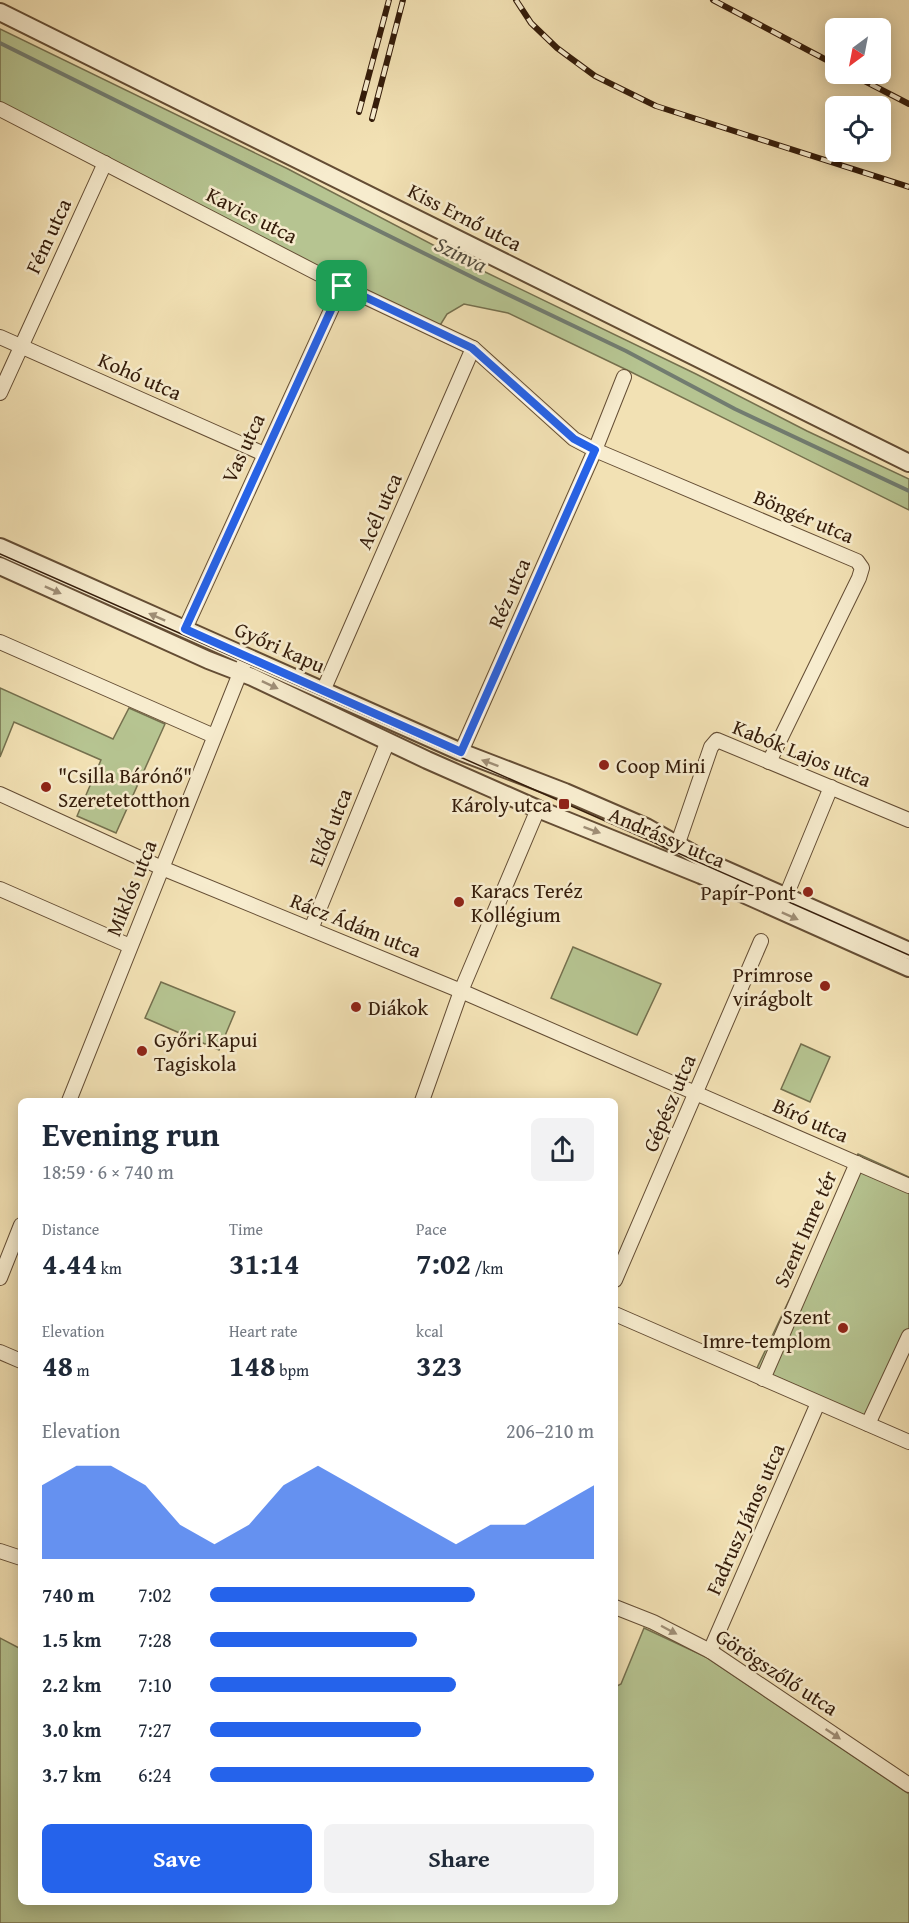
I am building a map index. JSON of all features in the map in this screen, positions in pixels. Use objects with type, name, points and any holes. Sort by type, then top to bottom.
[{"type":"street","name":"Kiss Ernő utca","points":[[0,12],[909,463]]},
{"type":"street","name":"Kavics utca","points":[[0,109],[342,286],[472,348],[574,439],[595,450]]},
{"type":"street","name":"Fém utca","points":[[0,393],[105,163]]},
{"type":"street","name":"Vas utca","points":[[185,629],[342,286]]},
{"type":"street","name":"Kohó utca","points":[[0,337],[264,454]]},
{"type":"street","name":"Acél utca","points":[[323,691],[472,348]]},
{"type":"street","name":"Réz utca","points":[[461,752],[595,450],[624,377]]},
{"type":"street","name":"Böngér utca","points":[[595,450],[857,561],[862,568],[769,762]]},
{"type":"street","name":"Győri kapu","points":[[0,547],[185,629],[243,664],[388,741],[538,809]]},
{"type":"street","name":"Győri kapu","points":[[0,566],[208,660],[243,664],[323,691],[461,752],[544,783]]},
{"type":"street","points":[[0,642],[214,736]]},
{"type":"street","name":"Miklós utca","points":[[70,1098],[243,664]]},
{"type":"street","name":"Kabók Lajos utca","points":[[677,846],[711,747],[717,740],[909,820]]},
{"type":"street","name":"Előd utca","points":[[311,929],[388,741]]},
{"type":"street","name":"Andrássy utca","points":[[544,783],[646,827],[677,846],[909,951]]},
{"type":"street","points":[[786,896],[831,787]]},
{"type":"street","name":"Rácz Ádám utca","points":[[0,794],[162,868],[461,991],[696,1093]]},
{"type":"street","points":[[423,1098],[461,991],[538,809]]},
{"type":"street","name":"Andrássy utca","points":[[538,809],[701,875],[909,968]]},
{"type":"street","points":[[1,893],[130,946]]},
{"type":"street","name":"Gépész utca","points":[[618,1273],[761,941]]},
{"type":"street","name":"Bíró utca","points":[[696,1093],[909,1186]]},
{"type":"street","name":"Szent Imre tér","points":[[763,1378],[856,1163]]},
{"type":"street","points":[[0,1278],[18,1232]]},
{"type":"street","points":[[618,1315],[909,1442]]},
{"type":"street","points":[[868,1424],[909,1336]]},
{"type":"street","points":[[0,1352],[18,1360]]},
{"type":"street","name":"Fadrusz János utca","points":[[710,1652],[818,1402]]},
{"type":"street","points":[[0,1551],[18,1557]]},
{"type":"street","name":"Görögszőlő utca","points":[[618,1608],[653,1622],[710,1652],[908,1781]]},
{"type":"green space","points":[[0,29],[288,169],[479,269],[909,479],[909,510],[508,313],[464,304],[447,314],[439,327],[291,254],[0,104]]},
{"type":"green space","points":[[0,688],[113,739],[129,708],[165,724],[116,833],[77,816],[101,760],[14,722],[0,757]]},
{"type":"green space","points":[[573,947],[661,984],[637,1035],[551,998]]},
{"type":"green space","points":[[161,982],[235,1012],[219,1050],[145,1018]]},
{"type":"green space","points":[[801,1044],[830,1057],[810,1102],[781,1089]]},
{"type":"green space","points":[[858,1154],[909,1177],[909,1328],[866,1417],[757,1368]]},
{"type":"green space","points":[[644,1628],[706,1657],[909,1794],[909,1923],[0,1923],[0,1638],[18,1647],[18,1905],[618,1905],[618,1686],[621,1684]]},
{"type":"waterway","name":"Szinva","points":[[0,43],[626,351],[735,409],[909,491]]},
{"type":"tram line","points":[[0,554],[909,955]]},
{"type":"railway","points":[[359,112],[389,0]]},
{"type":"railway","points":[[372,119],[403,0]]},
{"type":"railway","points":[[516,0],[531,23],[557,48],[595,76],[656,106],[909,187]]},
{"type":"railway","points":[[713,0],[825,59]]},
{"type":"railway","points":[[870,84],[909,104]]},
{"type":"place","name":"Coop Mini","points":[[604,765]]},
{"type":"place","name":"\"Csilla Bárónő\" Szeretetotthon","points":[[46,787]]},
{"type":"place","name":"Károly utca","points":[[564,804]]},
{"type":"place","name":"Papír-Pont","points":[[808,892]]},
{"type":"place","name":"Karacs Teréz Kollégium","points":[[459,902]]},
{"type":"place","name":"Primrose virágbolt","points":[[825,986]]},
{"type":"place","name":"Diákok","points":[[356,1007]]},
{"type":"place","name":"Győri Kapui Tagiskola","points":[[142,1051]]},
{"type":"place","name":"Szent Imre-templom","points":[[843,1328]]},
{"type":"route","points":[[342,286],[472,348],[574,439],[595,450],[461,752],[185,629],[342,286]]}]
